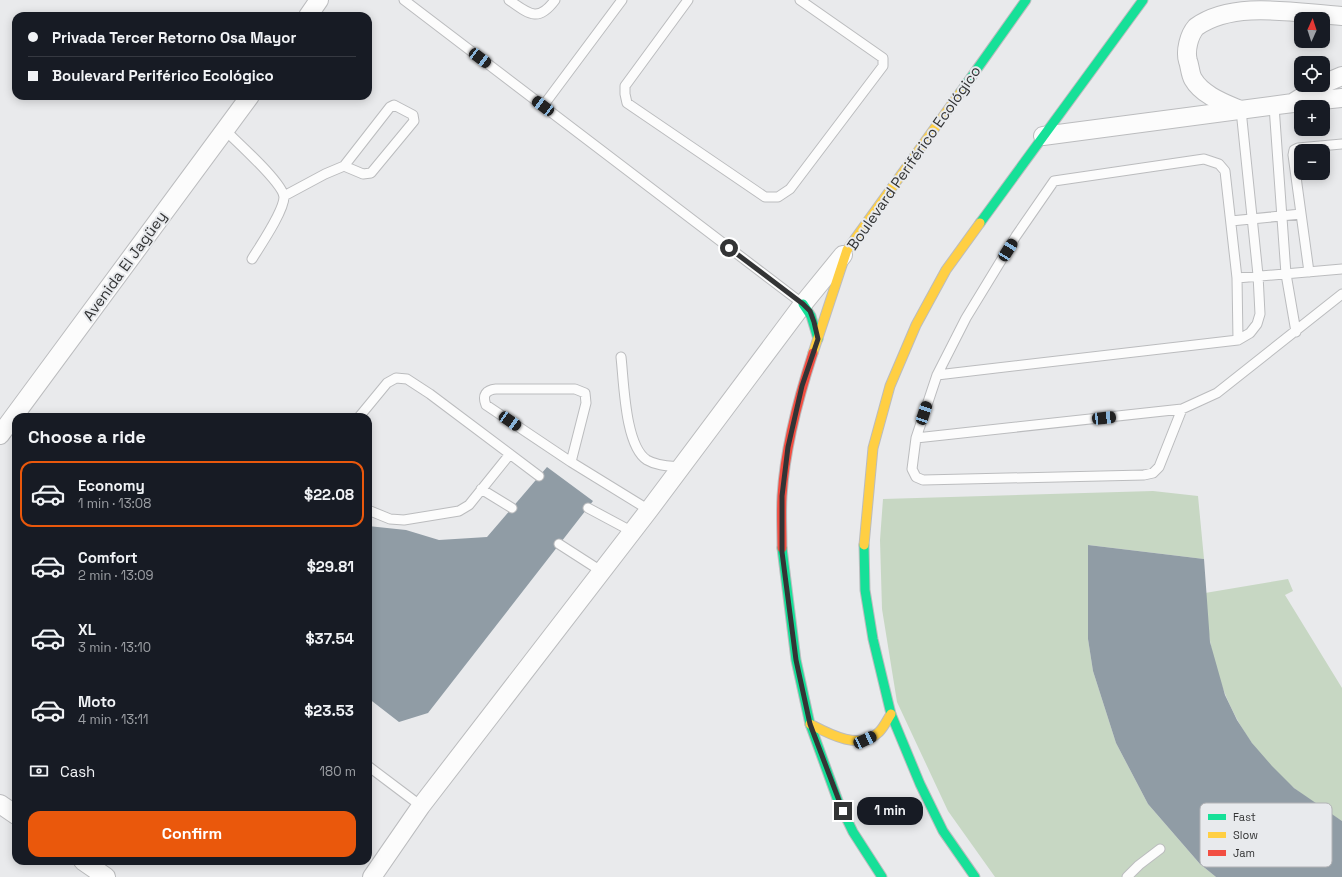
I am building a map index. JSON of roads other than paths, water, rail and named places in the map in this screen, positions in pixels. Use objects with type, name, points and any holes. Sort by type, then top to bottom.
[{"type":"street","points":[[311,12],[319,0]]},
{"type":"street","name":"Boulevard Periférico Ecológico","points":[[882,877],[853,832],[838,801],[810,724],[796,660],[782,552],[782,496],[788,447],[802,386],[847,250],[1026,0]]},
{"type":"street","points":[[975,877],[943,831],[920,784],[891,714],[873,639],[865,590],[864,543],[873,448],[890,386],[916,325],[943,276],[1143,0]]},
{"type":"street","points":[[1241,110],[1222,103],[1205,92],[1193,79],[1187,57],[1189,44],[1194,30],[1204,17],[1223,6],[1270,1],[1318,0]]},
{"type":"street","points":[[1270,1],[1342,16]]},
{"type":"street","points":[[1330,81],[1342,76]]},
{"type":"street","points":[[1293,103],[1310,92]]},
{"type":"street","points":[[1043,136],[1293,103],[1342,98]]},
{"type":"street","name":"Avenida El Jagüey","points":[[17,413],[247,100]]},
{"type":"street","points":[[379,873],[421,806],[631,531],[649,510],[803,304],[847,250]]},
{"type":"street","points":[[803,304],[810,311],[818,339]]},
{"type":"street","name":"Avenida El Jagüey","points":[[0,436],[12,420]]},
{"type":"street","points":[[810,724],[834,737],[848,740],[865,740],[878,734],[891,714]]},
{"type":"street","points":[[0,804],[12,812]]},
{"type":"street","points":[[89,865],[106,877]]},
{"type":"lane","points":[[404,0],[803,304]]},
{"type":"lane","points":[[509,0],[528,14],[540,15],[548,10],[555,0]]},
{"type":"lane","points":[[543,106],[622,0]]},
{"type":"lane","points":[[688,0],[625,86],[624,94],[627,103],[765,197],[778,197],[790,189],[883,66],[885,61],[884,58],[800,0]]},
{"type":"lane","points":[[284,196],[325,174],[344,166],[390,107],[394,105],[397,106],[413,115],[414,121],[371,173],[362,174],[344,166]]},
{"type":"lane","points":[[1274,106],[1286,274],[1296,332]]},
{"type":"lane","points":[[936,375],[1238,340],[1250,333],[1257,324],[1260,314],[1253,218],[1241,110]]},
{"type":"lane","points":[[226,130],[277,182],[284,196],[281,209],[252,259]]},
{"type":"lane","points":[[1309,272],[1293,155],[1294,150],[1298,148],[1342,144]]},
{"type":"lane","points":[[1182,409],[1159,467],[1153,473],[1144,475],[924,480],[916,477],[912,469],[916,438],[936,375],[966,318],[1016,236],[1054,181],[1204,159],[1219,164],[1225,171],[1231,221],[1237,278],[1238,340]]},
{"type":"lane","points":[[1231,221],[1301,214]]},
{"type":"lane","points":[[1237,278],[1342,269]]},
{"type":"lane","points":[[916,438],[1182,409],[1217,393],[1296,332],[1342,294]]},
{"type":"lane","points":[[621,357],[631,437],[637,450],[646,460],[656,464],[680,467]]},
{"type":"lane","points":[[362,413],[387,383],[396,378],[407,379],[430,394],[539,476]]},
{"type":"lane","points":[[571,462],[586,403],[585,393],[575,389],[496,389],[489,390],[485,393],[484,398],[486,404],[571,462],[649,510]]},
{"type":"lane","points":[[372,512],[390,519],[404,520],[459,511],[469,505],[510,454]]},
{"type":"lane","points":[[481,489],[512,508]]},
{"type":"lane","points":[[588,508],[631,531]]},
{"type":"lane","points":[[559,544],[601,571]]},
{"type":"lane","points":[[372,769],[421,806]]},
{"type":"lane","points":[[1127,877],[1139,865],[1160,849]]}]
